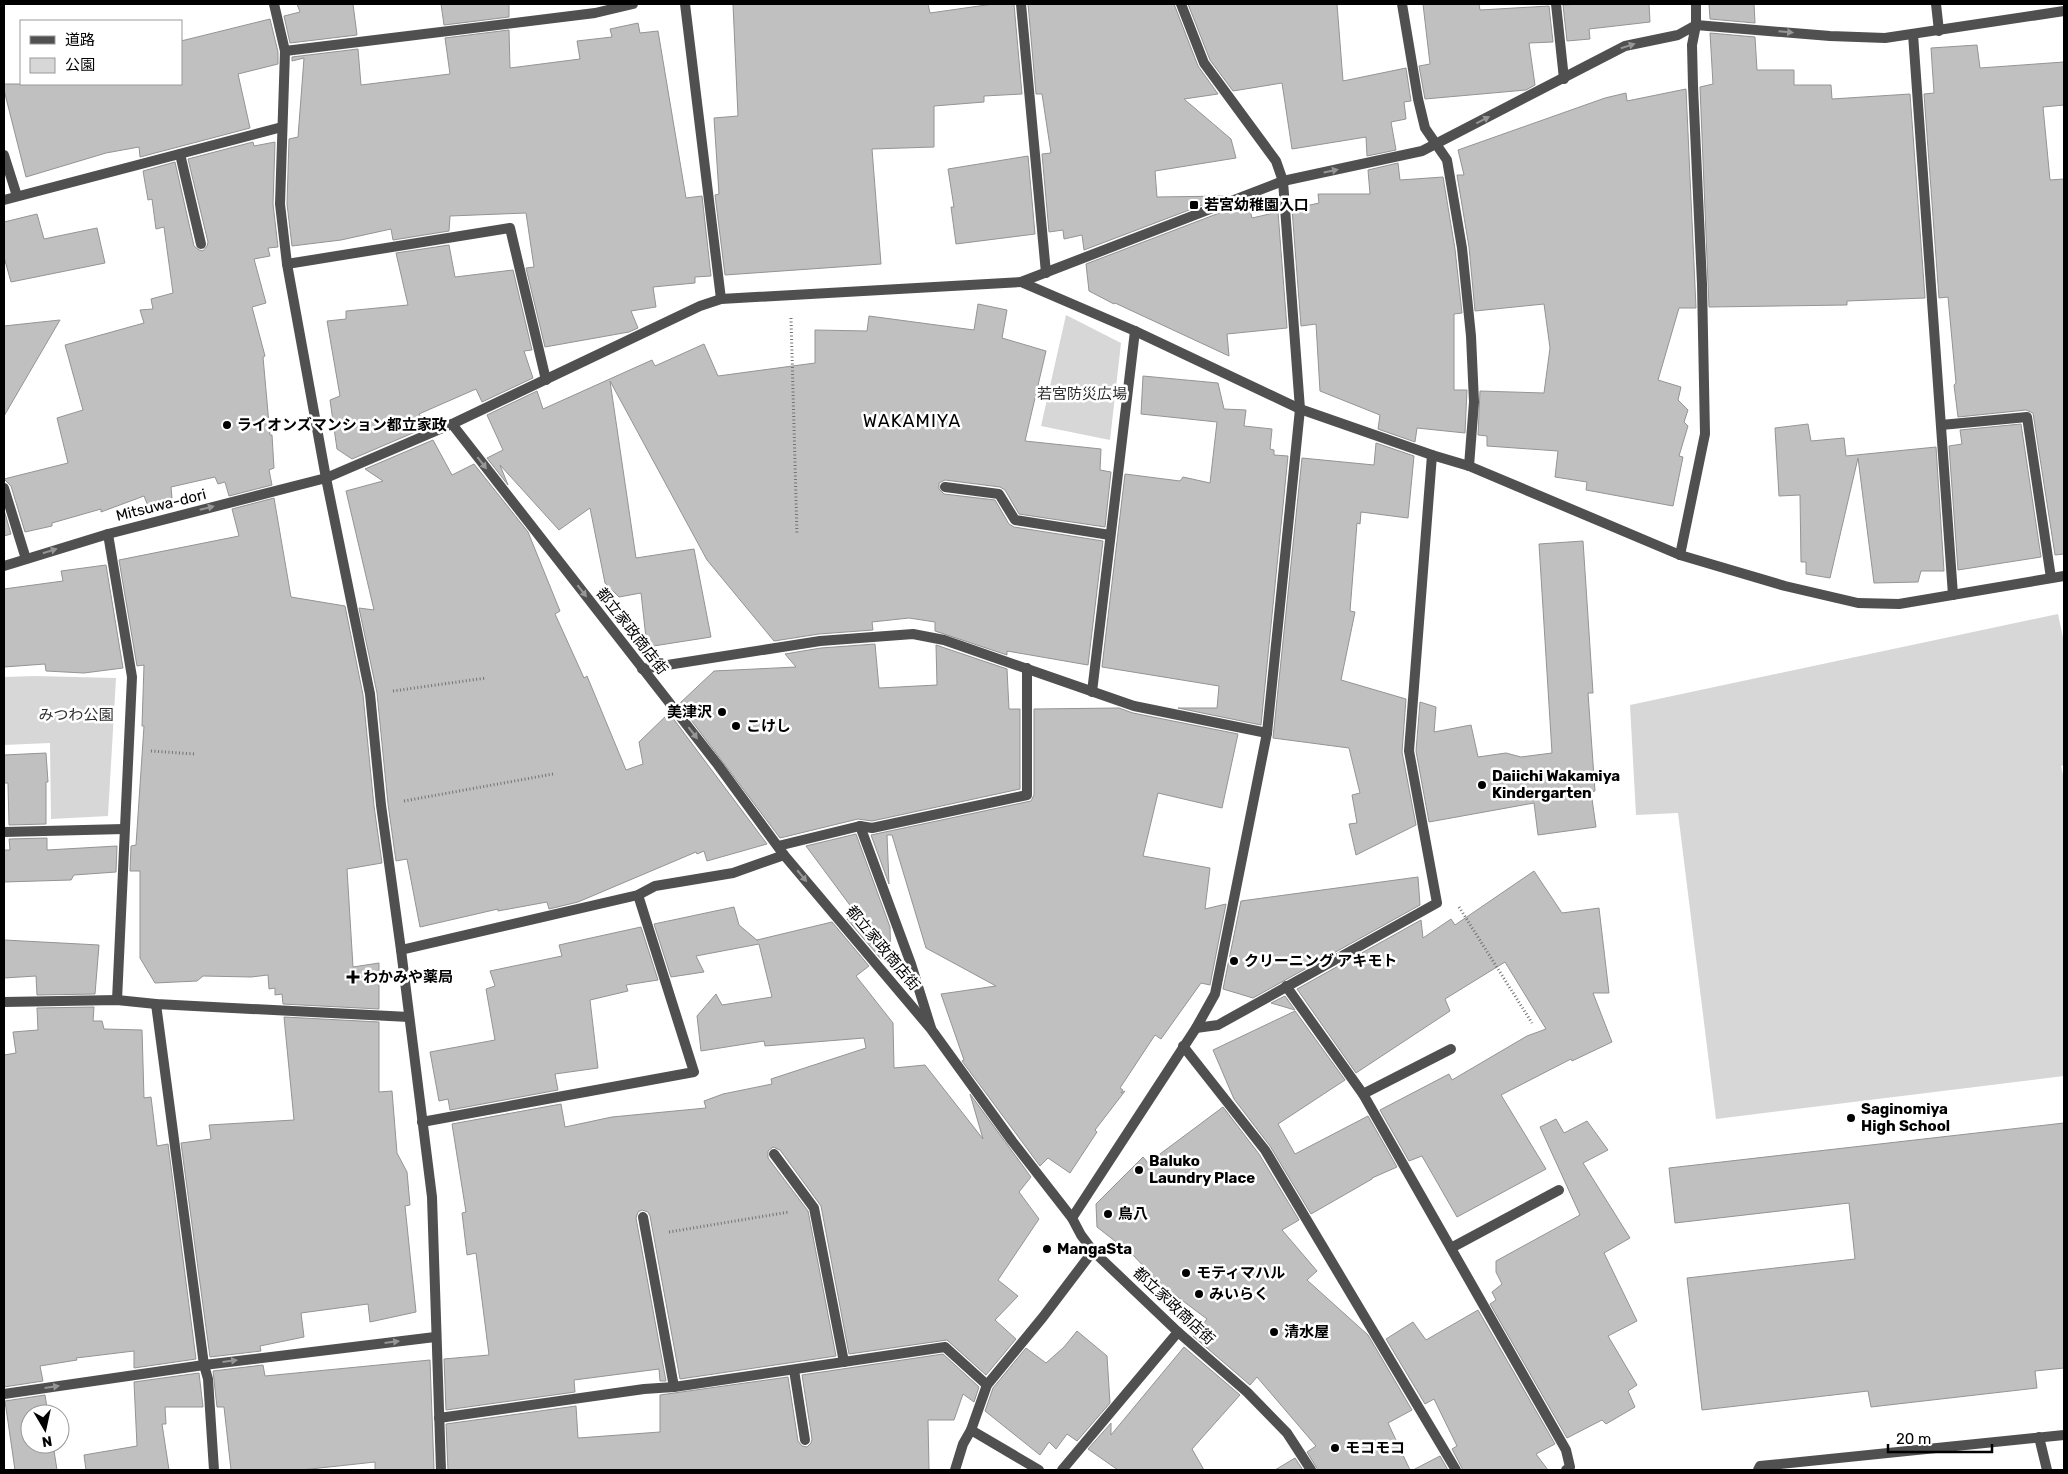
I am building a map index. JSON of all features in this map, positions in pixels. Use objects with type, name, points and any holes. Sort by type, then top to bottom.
[{"type":"street","points":[[274,4],[285,51],[280,204],[287,264],[326,478],[370,694],[381,805],[432,1197],[435,1337],[441,1470]]},
{"type":"street","points":[[285,51],[594,13],[633,4]]},
{"type":"street","points":[[685,4],[721,300]]},
{"type":"street","points":[[1020,4],[1046,272]]},
{"type":"street","points":[[1072,1218],[1196,1028],[1215,994],[1267,733],[1300,409],[1283,181],[1276,161],[1204,63],[1181,4]]},
{"type":"street","points":[[1402,4],[1418,99],[1425,128],[1447,160],[1462,248],[1470,326],[1474,402],[1470,466]]},
{"type":"street","points":[[1556,4],[1564,79]]},
{"type":"street","points":[[1680,555],[1704,434],[1702,284],[1692,45],[1696,25],[1696,4]]},
{"type":"street","points":[[1936,4],[1939,31]]},
{"type":"street","points":[[1021,282],[1283,181],[1422,151],[1625,46],[1678,36],[1696,25],[1830,36],[1885,38],[2064,11]]},
{"type":"street","points":[[1913,34],[1953,595]]},
{"type":"street","points":[[4,200],[282,127]]},
{"type":"street","points":[[180,154],[201,244]]},
{"type":"street","points":[[4,155],[17,196]]},
{"type":"street","points":[[287,264],[510,228],[546,380]]},
{"type":"street","points":[[1021,282],[1135,331],[1300,409],[1432,455],[1470,466],[1680,555],[1785,586],[1858,604],[1899,604],[2064,576]]},
{"type":"street","name":"Mitsuwa-dori","points":[[4,566],[108,534],[326,478],[452,424],[700,306],[721,300],[1021,282]]},
{"type":"street","points":[[1092,692],[1135,331]]},
{"type":"street","points":[[1941,425],[2027,417],[2051,578]]},
{"type":"street","name":"都立家政商店街","points":[[452,424],[718,765],[781,850],[931,1029],[1012,1142],[1072,1218],[1081,1235],[1093,1250],[1178,1332],[1247,1392],[1287,1433],[1311,1470]]},
{"type":"street","points":[[1196,1028],[1218,1025],[1437,903],[1409,752],[1432,455]]},
{"type":"street","points":[[946,487],[999,494],[1015,520],[1110,535]]},
{"type":"street","points":[[4,488],[26,559]]},
{"type":"street","points":[[108,534],[132,678],[117,1000]]},
{"type":"street","points":[[642,669],[820,641],[913,634],[944,640],[1134,706],[1267,733]]},
{"type":"street","points":[[401,950],[638,895],[655,886],[733,873],[781,850],[860,826],[872,828],[1027,794],[1027,668]]},
{"type":"street","points":[[860,826],[911,964],[931,1029]]},
{"type":"street","points":[[4,832],[124,829]]},
{"type":"street","points":[[422,1122],[694,1072],[638,895]]},
{"type":"street","points":[[1286,986],[1362,1094],[1566,1450],[1570,1467],[1566,1470]]},
{"type":"street","points":[[4,1002],[117,1000],[156,1004],[409,1017]]},
{"type":"street","points":[[156,1004],[204,1365],[208,1378],[214,1470]]},
{"type":"street","points":[[1183,1046],[1265,1150],[1456,1470]]},
{"type":"street","points":[[1362,1094],[1450,1049]]},
{"type":"street","points":[[774,1154],[814,1208],[844,1362]]},
{"type":"street","points":[[1451,1248],[1559,1190]]},
{"type":"street","points":[[643,1217],[674,1387]]},
{"type":"street","points":[[956,1470],[963,1444],[971,1430],[987,1385],[1043,1317],[1093,1250]]},
{"type":"street","points":[[1062,1470],[1178,1332]]},
{"type":"street","points":[[4,1394],[204,1365],[435,1337]]},
{"type":"street","points":[[439,1418],[644,1389],[674,1387],[945,1347],[987,1385]]},
{"type":"street","points":[[794,1370],[805,1440]]},
{"type":"street","points":[[971,1430],[1039,1470]]},
{"type":"street","points":[[1758,1470],[1760,1466],[2064,1435]]},
{"type":"street","points":[[2039,1437],[2047,1470]]},
{"type":"path","points":[[791,297],[797,535]]},
{"type":"path","points":[[370,694],[486,678]]},
{"type":"path","points":[[128,749],[196,754]]},
{"type":"path","points":[[381,805],[553,774]]},
{"type":"path","points":[[1436,899],[1454,900],[1532,1023]]},
{"type":"path","points":[[646,1236],[814,1208]]},
{"type":"green space","name":"若宮防災広場","points":[[1066,315],[1121,343],[1110,440],[1041,426]]},
{"type":"green space","points":[[2058,614],[2064,642],[2064,765],[2061,766],[2064,779],[2064,1076],[1716,1119],[1678,813],[1636,815],[1630,705]]},
{"type":"green space","name":"みつわ公園","points":[[4,677],[116,678],[108,816],[51,819],[50,743],[4,745]]},
{"type":"building","points":[[297,4],[353,4],[357,35],[290,43],[284,16],[300,12]]},
{"type":"building","points":[[441,4],[509,4],[509,17],[444,25]]},
{"type":"building","points":[[733,4],[928,4],[930,13],[993,4],[1014,4],[1022,94],[984,96],[984,102],[934,106],[934,147],[872,149],[881,264],[725,275],[715,195],[719,194],[714,118],[738,116]]},
{"type":"building","points":[[1028,4],[1174,4],[1198,66],[1218,94],[1184,99],[1231,139],[1236,158],[1155,171],[1157,197],[1226,196],[1084,250],[1082,235],[1064,239],[1063,230],[1049,232],[1042,154],[1051,153],[1042,94],[1036,94]]},
{"type":"building","points":[[1188,4],[1337,4],[1343,81],[1406,68],[1411,101],[1404,102],[1406,119],[1391,122],[1396,150],[1367,156],[1366,137],[1292,149],[1282,83],[1233,91],[1210,60]]},
{"type":"building","points":[[1423,4],[1479,4],[1480,10],[1549,6],[1553,42],[1529,43],[1535,85],[1526,90],[1425,99],[1419,66],[1430,64]]},
{"type":"building","points":[[1649,4],[1650,22],[1589,29],[1590,39],[1567,41],[1563,5]]},
{"type":"building","points":[[1709,4],[1754,4],[1755,23],[1710,19]]},
{"type":"building","points":[[270,19],[278,52],[278,64],[238,74],[250,128],[140,157],[139,147],[106,153],[26,177],[4,84],[182,85],[182,41]]},
{"type":"building","points":[[638,23],[640,33],[658,31],[686,198],[702,196],[711,276],[695,277],[695,283],[653,287],[656,307],[631,311],[638,328],[629,332],[545,347],[526,268],[534,267],[526,213],[450,216],[449,231],[393,240],[391,229],[341,240],[292,246],[287,204],[289,139],[298,137],[304,58],[292,61],[292,57],[358,49],[361,85],[450,74],[445,38],[509,30],[510,68],[580,59],[577,41],[612,37],[610,29]]},
{"type":"building","points":[[1710,33],[1755,37],[1757,70],[1794,70],[1794,85],[1831,85],[1832,99],[1910,94],[1925,298],[1847,301],[1847,305],[1709,307],[1700,87],[1713,84]]},
{"type":"building","points":[[1977,45],[1980,68],[2064,62],[2064,105],[2043,107],[2050,180],[2064,179],[2064,554],[2055,555],[2033,413],[2026,410],[1958,417],[1948,297],[1939,298],[1924,94],[1934,93],[1931,48]]},
{"type":"building","points":[[1686,89],[1696,308],[1679,308],[1658,380],[1681,387],[1678,400],[1688,410],[1684,422],[1688,426],[1679,456],[1683,457],[1673,506],[1586,490],[1587,482],[1555,477],[1558,451],[1487,446],[1487,436],[1478,435],[1480,391],[1544,393],[1550,348],[1544,304],[1475,311],[1469,247],[1457,175],[1464,175],[1458,150],[1605,98],[1626,93],[1627,101]]},
{"type":"building","points":[[253,142],[254,146],[275,142],[273,204],[278,247],[268,248],[270,256],[254,259],[266,303],[252,307],[265,356],[263,357],[274,468],[269,470],[272,485],[229,496],[225,482],[218,484],[215,477],[171,487],[172,498],[148,506],[144,496],[101,512],[101,509],[52,523],[52,526],[25,532],[11,486],[4,479],[68,463],[57,418],[83,410],[65,345],[144,323],[140,310],[153,309],[151,299],[173,293],[164,227],[156,229],[152,199],[148,200],[143,171],[175,162],[194,246],[203,251],[208,242],[188,159]]},
{"type":"building","points":[[1028,156],[1035,234],[956,244],[951,207],[954,207],[948,169]]},
{"type":"building","points":[[1398,163],[1400,180],[1443,177],[1455,249],[1462,313],[1454,314],[1454,390],[1467,390],[1465,433],[1417,428],[1415,442],[1378,429],[1380,415],[1320,391],[1316,324],[1301,326],[1292,209],[1319,203],[1318,194],[1370,194],[1368,170]]},
{"type":"building","points":[[1248,202],[1252,218],[1278,212],[1287,328],[1227,334],[1229,356],[1089,291],[1086,264]]},
{"type":"building","points":[[37,214],[44,239],[97,228],[105,263],[11,282],[4,257],[4,222]]},
{"type":"building","points":[[449,245],[455,277],[513,270],[532,350],[524,351],[533,378],[482,402],[476,389],[419,414],[427,427],[352,459],[337,449],[330,400],[340,396],[327,321],[346,319],[346,311],[408,305],[396,253]]},
{"type":"building","points":[[978,304],[1007,310],[1002,338],[1046,351],[1025,441],[1101,449],[1100,470],[1111,472],[1105,527],[1019,514],[1005,490],[1000,487],[945,480],[939,483],[939,489],[944,494],[995,500],[1009,524],[1014,527],[1103,541],[1088,665],[1007,651],[1007,655],[935,631],[935,622],[909,618],[872,622],[873,630],[819,634],[774,641],[707,560],[610,381],[636,558],[694,549],[711,637],[647,647],[641,593],[619,597],[605,583],[590,508],[559,530],[500,465],[508,485],[487,458],[503,450],[487,415],[537,391],[543,409],[652,360],[655,366],[704,344],[718,376],[815,363],[815,330],[867,331],[869,316],[974,330]]},
{"type":"building","points":[[60,320],[4,416],[4,326]]},
{"type":"building","points":[[1143,376],[1218,383],[1224,409],[1246,410],[1244,426],[1272,429],[1270,449],[1274,450],[1274,455],[1288,456],[1261,725],[1178,708],[1217,708],[1219,686],[1102,667],[1125,474],[1180,481],[1183,477],[1210,483],[1217,422],[1141,414]]},
{"type":"building","points":[[1808,424],[1811,441],[1844,438],[1846,456],[1936,447],[1944,571],[1921,571],[1918,582],[1874,583],[1858,458],[1830,578],[1806,574],[1806,562],[1801,562],[1800,495],[1779,496],[1775,428]]},
{"type":"building","points":[[2021,424],[2041,557],[1958,570],[1949,446],[1962,444],[1960,430]]},
{"type":"building","points":[[433,440],[452,475],[474,464],[528,532],[560,611],[555,614],[584,678],[587,676],[626,770],[643,764],[639,742],[669,713],[767,844],[707,861],[704,851],[697,854],[696,852],[578,902],[549,909],[547,902],[498,911],[498,909],[420,927],[407,859],[396,861],[388,804],[377,693],[359,608],[374,610],[346,491],[383,481],[365,469]]},
{"type":"building","points":[[1376,443],[1414,456],[1408,518],[1361,512],[1360,524],[1357,523],[1350,611],[1355,612],[1341,680],[1406,699],[1402,752],[1416,825],[1356,855],[1349,824],[1357,823],[1352,795],[1360,793],[1349,748],[1273,738],[1302,458],[1374,465]]},
{"type":"building","points":[[274,498],[291,597],[345,606],[363,695],[374,806],[382,863],[347,869],[353,967],[379,963],[379,1009],[283,1004],[282,994],[275,995],[275,988],[269,989],[268,975],[251,977],[203,976],[197,981],[155,983],[140,958],[140,871],[130,871],[131,846],[136,845],[144,726],[142,726],[144,665],[137,666],[119,560],[239,536],[232,509]]},
{"type":"building","points":[[4,510],[11,534],[4,536]]},
{"type":"building","points":[[1583,541],[1593,693],[1588,693],[1595,791],[1591,792],[1596,827],[1538,835],[1534,803],[1429,822],[1416,751],[1420,702],[1436,707],[1434,732],[1471,725],[1478,757],[1506,753],[1521,757],[1552,753],[1539,544]]},
{"type":"building","points":[[106,565],[123,668],[84,673],[46,671],[45,664],[4,667],[4,589],[63,581],[61,571]]},
{"type":"building","points":[[875,644],[879,688],[937,685],[936,645],[1007,669],[1009,709],[1020,709],[1020,789],[872,821],[858,819],[780,838],[679,704],[714,671],[796,667],[785,654],[821,648]]},
{"type":"building","points":[[1119,708],[1133,713],[1238,734],[1222,808],[1158,793],[1143,856],[1210,868],[1205,909],[1226,904],[1210,985],[1201,983],[1161,1039],[1155,1035],[1120,1088],[1123,1090],[1121,1093],[1125,1091],[1095,1130],[1097,1132],[1070,1173],[1048,1158],[1040,1166],[962,1061],[964,1060],[941,994],[996,986],[926,948],[892,835],[887,835],[889,884],[871,835],[1031,801],[1034,795],[1034,709]]},
{"type":"building","points":[[46,753],[48,782],[46,782],[46,824],[9,825],[8,783],[4,783],[4,755]]},
{"type":"building","points":[[856,834],[890,927],[891,962],[886,955],[881,959],[847,919],[858,916],[806,846]]},
{"type":"building","points":[[47,838],[47,850],[117,846],[116,872],[74,875],[71,880],[4,882],[4,850],[10,850],[9,839]]},
{"type":"building","points":[[1534,871],[1562,913],[1599,908],[1609,993],[1593,993],[1612,1042],[1572,1061],[1571,1059],[1501,1095],[1546,1169],[1457,1217],[1422,1156],[1409,1161],[1380,1110],[1449,1074],[1452,1080],[1527,1036],[1546,1029],[1505,962],[1445,999],[1450,1011],[1356,1073],[1297,989],[1421,920],[1423,938],[1451,919],[1455,925]]},
{"type":"building","points":[[1418,877],[1420,905],[1253,998],[1223,989],[1241,901]]},
{"type":"building","points":[[734,907],[739,925],[758,941],[832,922],[869,966],[856,976],[893,1023],[894,1068],[925,1065],[983,1139],[970,1094],[1031,1177],[1019,1192],[1039,1219],[998,1280],[1018,1296],[995,1320],[1016,1339],[986,1375],[947,1340],[849,1354],[821,1206],[780,1150],[773,1147],[768,1151],[768,1158],[808,1211],[836,1356],[680,1379],[650,1216],[648,1212],[642,1210],[638,1212],[636,1218],[666,1381],[660,1381],[659,1369],[574,1380],[575,1392],[446,1410],[444,1359],[489,1355],[476,1253],[467,1255],[462,1213],[466,1212],[452,1124],[561,1104],[565,1127],[612,1117],[706,1108],[704,1101],[723,1094],[772,1084],[771,1079],[866,1048],[864,1038],[765,1046],[764,1041],[701,1051],[697,1016],[716,994],[722,1005],[772,997],[759,944],[696,956],[704,972],[671,977],[654,924]]},
{"type":"building","points":[[641,927],[658,980],[626,985],[628,991],[590,1000],[598,1068],[555,1074],[558,1090],[450,1110],[448,1099],[439,1101],[430,1052],[495,1040],[486,989],[495,986],[490,971],[562,956],[559,945]]},
{"type":"building","points":[[4,940],[99,945],[95,994],[37,995],[36,976],[4,978]]},
{"type":"building","points":[[1285,996],[1295,1010],[1271,1003]]},
{"type":"building","points":[[94,1007],[93,1021],[102,1021],[104,1029],[142,1030],[144,1098],[151,1097],[157,1146],[168,1144],[196,1359],[134,1368],[134,1351],[76,1358],[77,1360],[40,1366],[43,1381],[4,1387],[4,1055],[16,1053],[13,1032],[38,1030],[37,1008]]},
{"type":"building","points":[[1295,1011],[1345,1080],[1278,1124],[1295,1154],[1368,1116],[1397,1167],[1372,1178],[1311,1214],[1270,1146],[1234,1099],[1213,1050]]},
{"type":"building","points":[[284,1017],[379,1022],[379,1092],[392,1091],[397,1153],[407,1172],[410,1205],[405,1206],[416,1312],[370,1322],[368,1304],[301,1313],[304,1337],[260,1346],[261,1351],[210,1357],[181,1143],[211,1139],[209,1125],[294,1120]]},
{"type":"building","points":[[1223,1107],[1259,1154],[1299,1220],[1282,1230],[1317,1271],[1307,1280],[1368,1335],[1412,1410],[1388,1423],[1410,1470],[1318,1470],[1307,1452],[1316,1446],[1257,1377],[1250,1385],[1193,1336],[1207,1319],[1159,1283],[1134,1256],[1097,1227],[1096,1204],[1143,1157],[1148,1163]]},
{"type":"building","points":[[1556,1119],[1564,1133],[1587,1121],[1608,1150],[1583,1163],[1630,1238],[1604,1253],[1637,1321],[1608,1336],[1637,1385],[1628,1391],[1635,1407],[1606,1424],[1602,1420],[1567,1438],[1490,1304],[1496,1300],[1492,1292],[1502,1284],[1496,1272],[1496,1261],[1580,1215],[1540,1127]]},
{"type":"building","points":[[2064,1123],[2064,1368],[2035,1371],[2037,1388],[1871,1407],[1868,1391],[1702,1410],[1687,1278],[1855,1259],[1849,1203],[1675,1223],[1669,1168]]},
{"type":"building","points":[[1478,1310],[1555,1444],[1536,1454],[1548,1470],[1463,1470],[1452,1449],[1457,1446],[1434,1399],[1425,1404],[1386,1339],[1413,1322],[1426,1340]]},
{"type":"building","points":[[1077,1331],[1107,1356],[1110,1403],[1077,1441],[1067,1434],[1056,1449],[1049,1442],[1040,1455],[985,1411],[993,1388],[1026,1348],[1046,1363],[1064,1347]]},
{"type":"building","points":[[1184,1347],[1240,1395],[1192,1449],[1204,1470],[1118,1470],[1088,1449],[1111,1423],[1111,1435]]},
{"type":"building","points":[[943,1354],[979,1387],[974,1402],[963,1394],[954,1420],[928,1420],[929,1470],[448,1470],[446,1424],[576,1406],[578,1438],[660,1432],[660,1395],[788,1377],[798,1441],[802,1446],[807,1447],[812,1439],[802,1375]]},
{"type":"building","points":[[430,1360],[434,1470],[375,1470],[375,1462],[301,1470],[231,1470],[224,1407],[217,1407],[213,1371],[263,1365],[265,1376]]},
{"type":"building","points":[[199,1373],[203,1407],[165,1407],[166,1424],[162,1424],[169,1470],[86,1470],[84,1455],[137,1446],[134,1382]]},
{"type":"building","points":[[45,1395],[46,1404],[20,1404],[20,1454],[55,1454],[57,1470],[15,1470],[5,1401]]},
{"type":"building","points":[[1440,1456],[1448,1470],[1413,1470]]},
{"type":"building","points":[[1295,1458],[1303,1470],[1275,1470]]},
{"type":"place","name":"若宮幼稚園入口","points":[[1194,205]]},
{"type":"place","name":"ライオンズマンション都立家政","points":[[227,425]]},
{"type":"place","name":"美津沢","points":[[722,712]]},
{"type":"place","name":"こけし","points":[[736,726]]},
{"type":"place","name":"Daiichi Wakamiya Kindergarten","points":[[1482,785]]},
{"type":"place","name":"クリーニング アキモト","points":[[1234,961]]},
{"type":"place","name":"わかみや薬局","points":[[353,977]]},
{"type":"place","name":"Saginomiya High School","points":[[1851,1118]]},
{"type":"place","name":"Baluko Laundry Place","points":[[1139,1170]]},
{"type":"place","name":"鳥八","points":[[1108,1214]]},
{"type":"place","name":"MangaSta","points":[[1047,1249]]},
{"type":"place","name":"モティマハル","points":[[1186,1273]]},
{"type":"place","name":"みいらく","points":[[1199,1294]]},
{"type":"place","name":"清水屋","points":[[1274,1332]]},
{"type":"place","name":"モコモコ","points":[[1335,1448]]},
{"type":"district","name":"WAKAMIYA","points":[[912,421]]}]
